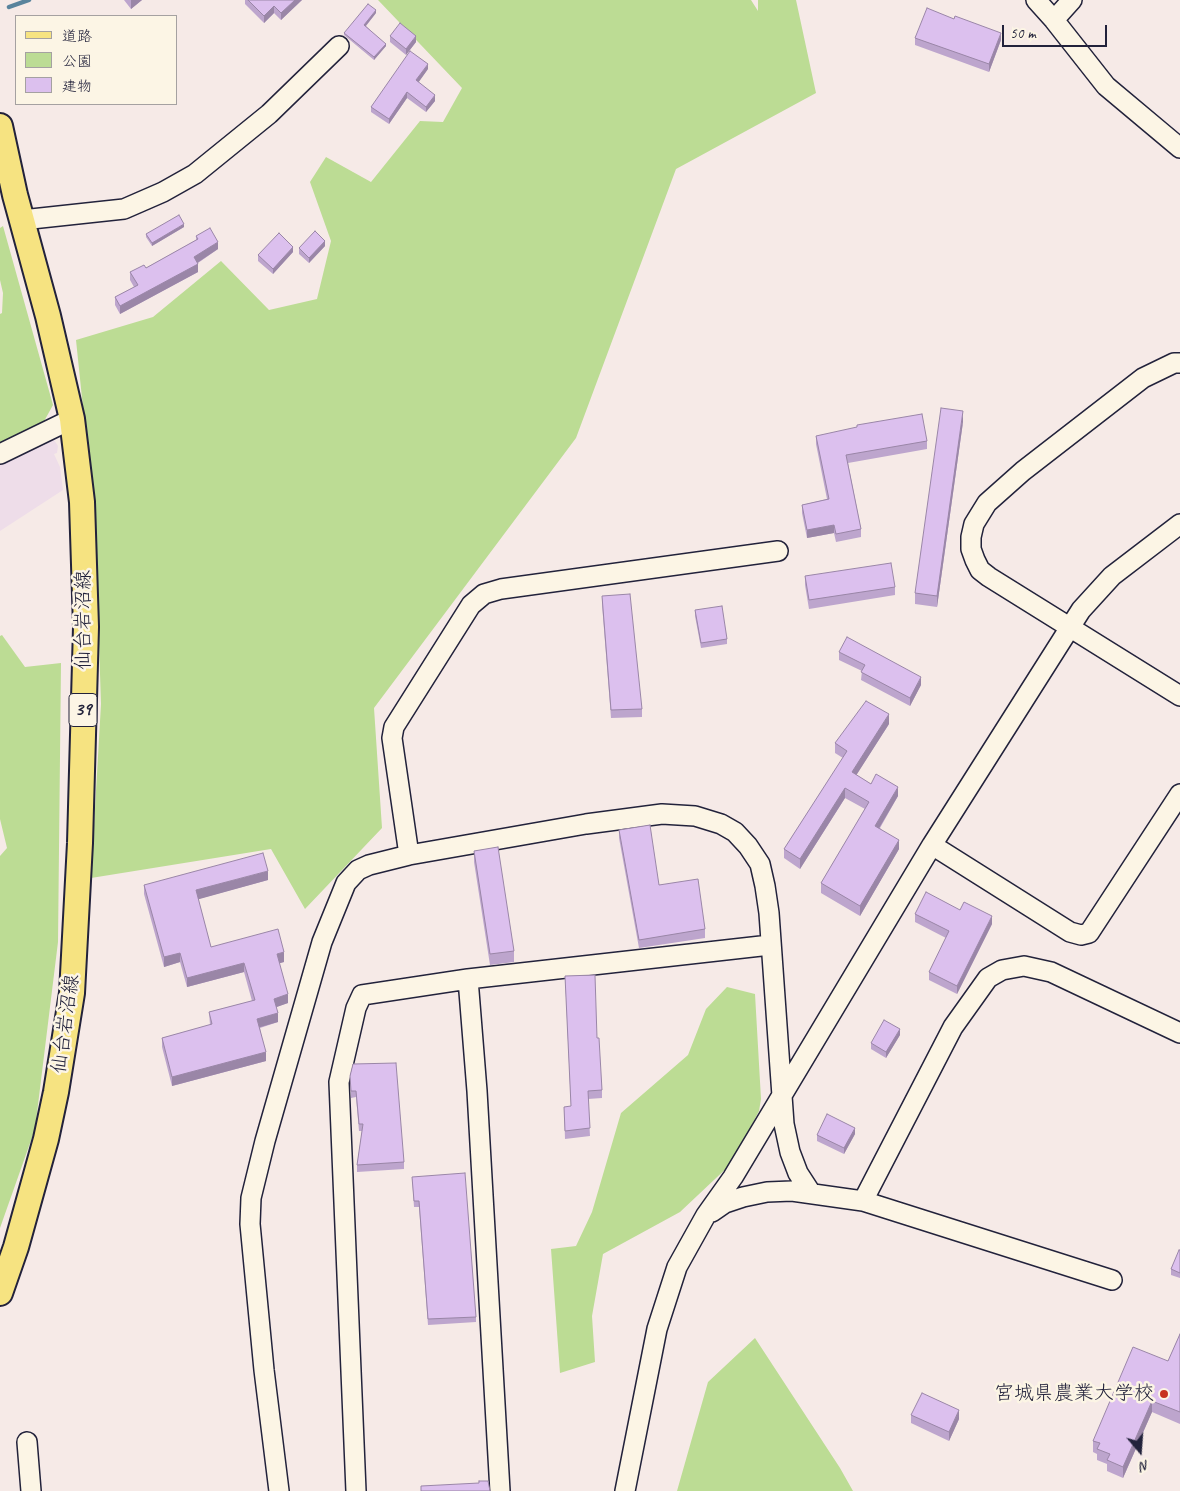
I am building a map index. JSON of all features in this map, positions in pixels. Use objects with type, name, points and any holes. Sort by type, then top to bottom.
[{"type":"main road","name":"仙台岩沼線","points":[[0,126],[3,157],[48,316],[72,419],[82,502],[86,627],[80,843],[72,993],[58,1082],[46,1139],[16,1247],[0,1293]]},
{"type":"street","points":[[1036,0],[1106,86],[1180,148]]},
{"type":"street","points":[[1054,20],[1072,0]]},
{"type":"street","points":[[22,220],[124,209],[163,192],[195,174],[269,114],[340,46]]},
{"type":"street","points":[[1178,366],[1143,378],[1023,471],[987,503],[974,524],[971,548],[980,570],[1180,696]]},
{"type":"street","points":[[0,454],[72,419]]},
{"type":"street","points":[[625,1491],[657,1328],[677,1267],[706,1215],[733,1177],[782,1098],[932,846],[1081,610],[1112,576],[1180,524]]},
{"type":"street","points":[[409,855],[392,738],[394,727],[471,604],[484,594],[501,589],[778,551]]},
{"type":"street","points":[[932,846],[1070,932],[1081,935],[1089,934],[1180,794]]},
{"type":"street","points":[[279,1491],[264,1370],[250,1224],[254,1180],[304,1002],[336,902],[346,883],[358,870],[409,855],[586,824],[662,814],[695,816],[721,824],[734,832],[748,846],[760,864],[769,913],[784,1124],[790,1152],[798,1173],[811,1193]]},
{"type":"street","points":[[356,1491],[339,1082],[356,1008],[362,995],[468,979],[770,945]]},
{"type":"street","points":[[863,1201],[953,1027],[988,978],[1002,970],[1024,966],[1051,972],[1180,1033]]},
{"type":"street","points":[[468,979],[477,1091],[500,1491]]},
{"type":"street","points":[[706,1215],[726,1203],[743,1196],[792,1191],[863,1201],[1112,1280]]},
{"type":"street","points":[[27,1442],[31,1491]]},
{"type":"shaded area","points":[[51,435],[58,446],[57,453],[54,454],[60,467],[63,490],[0,531],[0,459]]},
{"type":"green space","points":[[378,0],[751,0],[758,11],[758,0],[796,0],[816,93],[676,169],[576,438],[374,708],[382,828],[305,909],[271,849],[91,878],[101,704],[95,524],[76,340],[153,317],[221,261],[269,310],[317,299],[331,241],[310,182],[326,157],[371,182],[420,121],[443,122],[462,88]]},
{"type":"green space","points":[[3,226],[53,405],[37,434],[0,450],[0,314],[2,313],[3,293],[0,280],[0,228]]},
{"type":"green space","points":[[2,635],[25,667],[61,663],[58,942],[35,1129],[0,1228],[0,856],[7,848],[0,819],[0,636]]},
{"type":"green space","points":[[727,987],[755,994],[761,1099],[759,1111],[732,1163],[680,1212],[603,1254],[592,1316],[595,1362],[560,1373],[551,1249],[576,1246],[592,1212],[621,1113],[688,1055],[706,1009]]},
{"type":"green space","points":[[755,1338],[853,1491],[677,1491],[708,1382]]},
{"type":"building","points":[[248,0],[295,0],[281,13],[274,6],[264,16]]},
{"type":"building","points":[[368,4],[376,10],[364,25],[386,44],[374,57],[344,33]]},
{"type":"building","points":[[927,8],[954,19],[955,16],[1001,33],[989,64],[915,38]]},
{"type":"building","points":[[400,23],[416,36],[406,49],[390,36]]},
{"type":"building","points":[[410,51],[428,64],[416,80],[435,95],[426,107],[407,92],[389,119],[371,107]]},
{"type":"building","points":[[179,215],[184,224],[152,243],[146,234]]},
{"type":"building","points":[[210,228],[218,242],[194,257],[198,264],[120,306],[115,297],[138,285],[130,272],[144,265],[146,268],[198,239],[196,236]]},
{"type":"building","points":[[315,231],[325,241],[309,258],[299,248]]},
{"type":"building","points":[[279,233],[293,247],[273,269],[258,255]]},
{"type":"building","points":[[941,408],[963,411],[937,596],[915,593]]},
{"type":"building","points":[[922,414],[927,441],[846,455],[861,529],[836,534],[834,525],[807,530],[802,505],[829,499],[816,436],[857,427],[857,425]]},
{"type":"building","points":[[891,563],[895,587],[809,600],[805,576]]},
{"type":"building","points":[[630,594],[642,709],[611,710],[602,596]]},
{"type":"building","points":[[722,606],[727,639],[701,643],[695,610]]},
{"type":"building","points":[[847,637],[921,677],[910,698],[861,672],[865,665],[839,652]]},
{"type":"building","points":[[866,701],[889,714],[852,772],[871,784],[876,774],[898,787],[875,826],[899,840],[860,906],[821,883],[869,802],[845,788],[800,859],[784,849],[847,751],[835,743]]},
{"type":"building","points":[[650,825],[659,885],[698,879],[705,929],[639,940],[619,830]]},
{"type":"building","points":[[498,847],[514,951],[490,954],[474,851]]},
{"type":"building","points":[[263,853],[268,871],[196,890],[211,947],[278,929],[284,952],[277,954],[288,994],[274,999],[278,1013],[257,1019],[266,1052],[172,1077],[162,1038],[212,1024],[209,1012],[255,1000],[244,963],[187,978],[180,953],[164,957],[144,885]]},
{"type":"building","points":[[926,892],[960,910],[964,902],[992,916],[957,986],[929,972],[949,931],[915,914]]},
{"type":"building","points":[[595,975],[597,1038],[599,1038],[602,1090],[588,1091],[590,1128],[565,1131],[564,1107],[571,1106],[565,976]]},
{"type":"building","points":[[884,1020],[900,1029],[886,1052],[871,1043]]},
{"type":"building","points":[[396,1063],[404,1162],[357,1165],[363,1124],[359,1124],[356,1091],[351,1091],[350,1076],[353,1064]]},
{"type":"building","points":[[827,1114],[855,1128],[844,1148],[817,1135]]},
{"type":"building","points":[[465,1173],[476,1317],[428,1319],[419,1201],[414,1201],[412,1177]]},
{"type":"building","points":[[1180,1250],[1180,1273],[1171,1269]]},
{"type":"building","points":[[1180,1334],[1180,1412],[1152,1401],[1123,1467],[1107,1460],[1110,1454],[1097,1449],[1100,1443],[1093,1441],[1133,1347],[1168,1361]]},
{"type":"building","points":[[922,1393],[959,1410],[949,1432],[911,1415]]},
{"type":"building","points":[[479,1481],[488,1481],[490,1491],[421,1491],[421,1486],[479,1483]]},
{"type":"waterway","points":[[9,7],[29,0]]},
{"type":"place","name":"宮城県農業大学校","points":[[1164,1394]]}]
